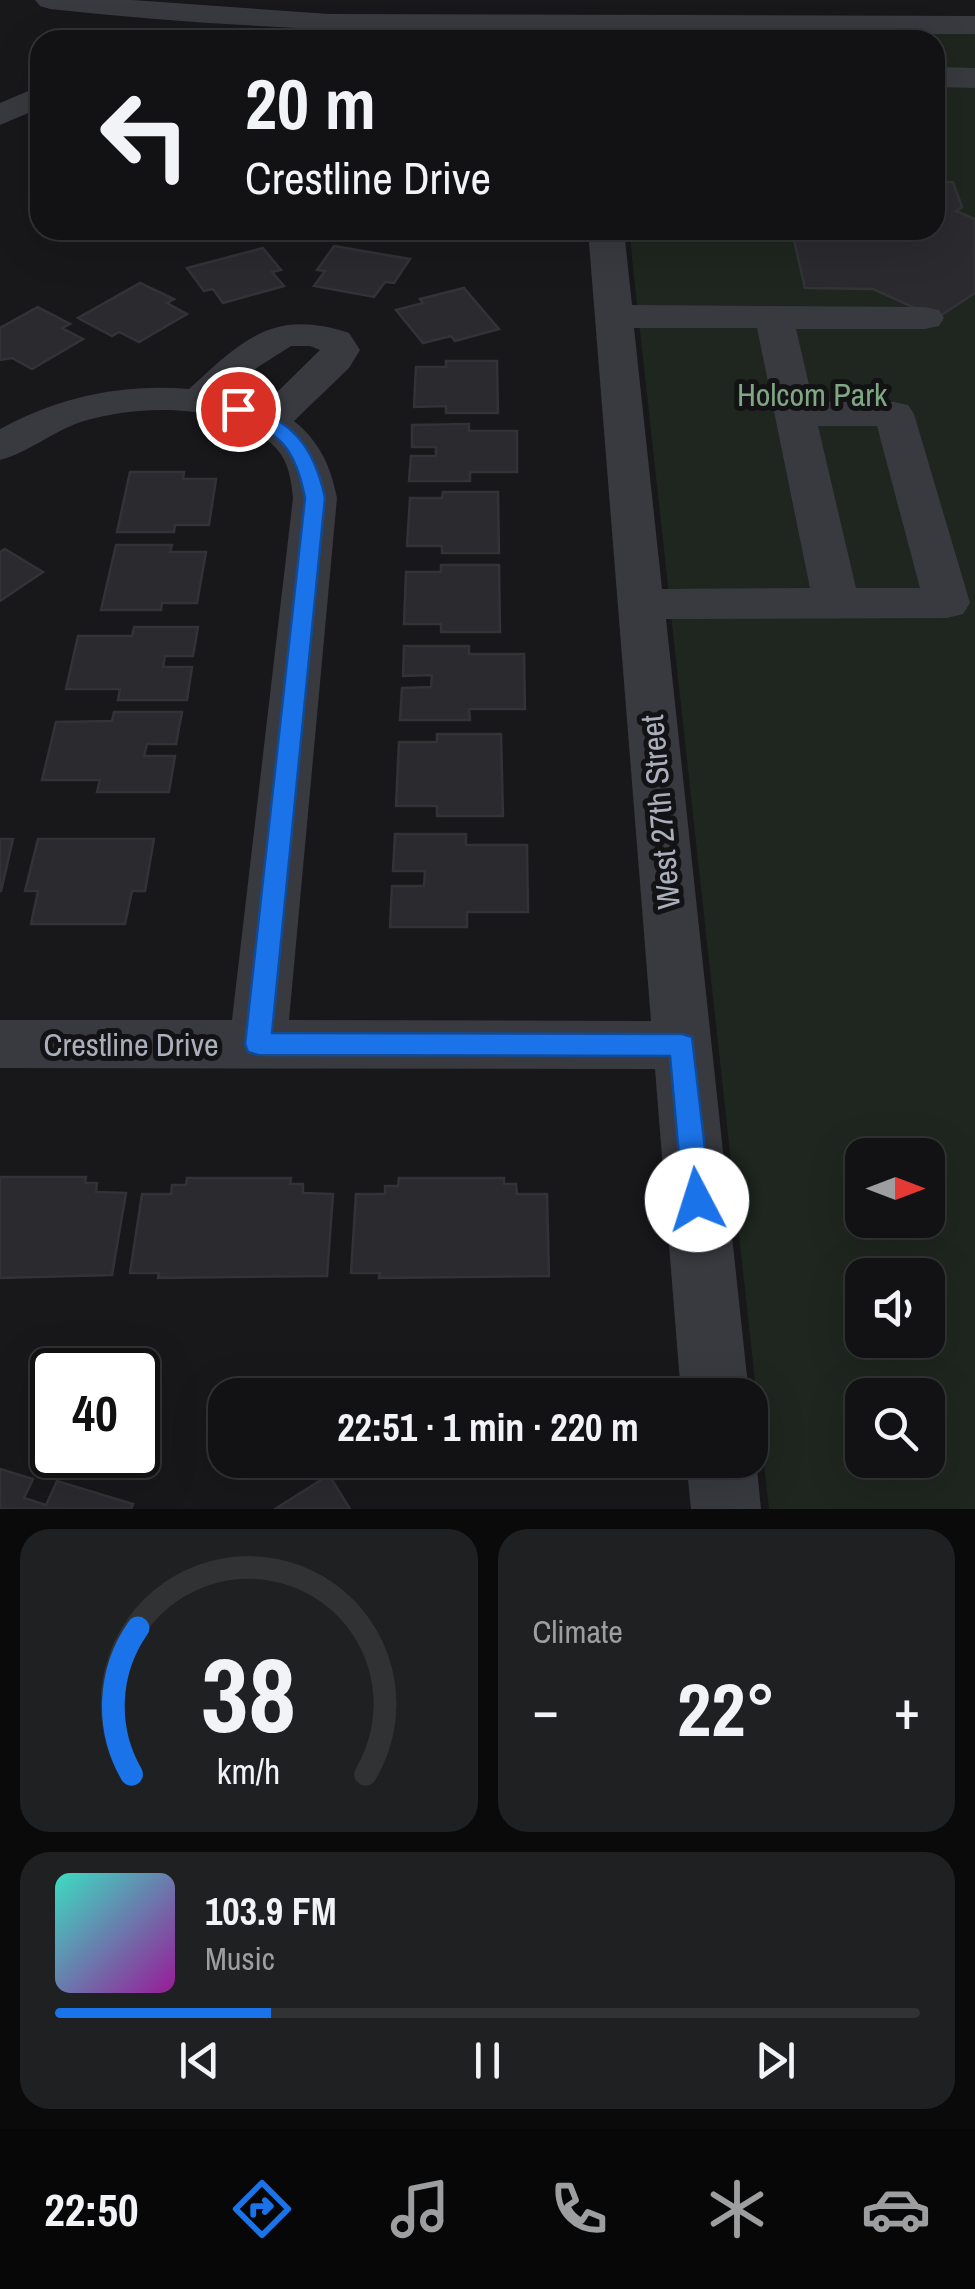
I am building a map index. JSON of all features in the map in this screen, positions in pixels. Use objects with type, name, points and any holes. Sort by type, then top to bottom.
[{"type":"street","points":[[50,0],[138,11],[539,30]]},
{"type":"street","points":[[122,30],[138,11]]},
{"type":"street","points":[[614,30],[854,12],[975,25]]},
{"type":"street","points":[[945,78],[975,78]]},
{"type":"street","points":[[0,115],[30,101]]},
{"type":"street","name":"West 27th Street","points":[[607,240],[713,1378]]},
{"type":"street","points":[[614,316],[926,318]]},
{"type":"street","points":[[774,317],[836,604]]},
{"type":"street","points":[[200,401],[270,338],[307,331],[335,341],[340,350],[335,360],[270,422]]},
{"type":"street","points":[[0,447],[77,410],[156,399],[200,401],[238,409],[270,422],[291,439],[309,465],[315,498],[258,1044]]},
{"type":"street","points":[[641,604],[947,603],[894,414],[795,414]]},
{"type":"street","name":"Crestline Drive","points":[[0,1044],[682,1045]]},
{"type":"street","points":[[723,1478],[726,1509]]},
{"type":"green space","name":"Holcom Park","points":[[945,33],[975,33],[975,1509],[769,1509],[766,1478],[768,1378],[755,1378],[630,240],[945,240]]},
{"type":"building","points":[[945,182],[953,182],[962,207],[956,211],[975,219],[975,293],[937,318],[873,289],[805,288],[794,240],[945,240]]},
{"type":"building","points":[[334,246],[410,259],[394,283],[385,282],[374,297],[314,286],[325,271],[317,270]]},
{"type":"building","points":[[263,248],[281,270],[272,272],[284,286],[223,303],[213,289],[204,291],[187,268]]},
{"type":"building","points":[[140,283],[174,299],[167,303],[187,314],[139,342],[119,332],[112,336],[78,318]]},
{"type":"building","points":[[464,288],[499,329],[455,341],[451,336],[423,343],[396,310],[423,303],[420,299]]},
{"type":"building","points":[[38,307],[70,324],[62,328],[83,339],[32,369],[12,358],[0,360],[0,328]]},
{"type":"building","points":[[446,361],[497,361],[498,413],[446,413],[446,406],[414,407],[416,367],[446,367]]},
{"type":"building","points":[[469,424],[469,431],[517,431],[517,472],[470,472],[470,481],[409,481],[411,456],[436,456],[436,447],[412,447],[412,425]]},
{"type":"building","points":[[130,472],[184,472],[183,479],[216,479],[209,525],[175,525],[174,532],[117,532]]},
{"type":"building","points":[[443,492],[498,492],[499,553],[442,553],[442,546],[407,546],[410,498],[442,498]]},
{"type":"building","points":[[116,545],[172,545],[170,552],[206,552],[197,603],[162,603],[161,610],[101,610]]},
{"type":"building","points":[[5,549],[43,572],[0,601],[0,552]]},
{"type":"building","points":[[441,565],[499,565],[500,632],[441,632],[441,624],[404,624],[406,572],[441,572]]},
{"type":"building","points":[[134,627],[198,627],[193,656],[165,656],[163,667],[192,667],[187,700],[118,700],[120,689],[66,689],[78,636],[132,636]]},
{"type":"building","points":[[404,646],[469,646],[469,654],[524,654],[525,709],[469,709],[470,720],[400,720],[402,688],[431,687],[432,675],[403,676]]},
{"type":"building","points":[[114,712],[182,712],[176,744],[147,744],[144,756],[175,756],[169,792],[97,792],[100,780],[42,780],[56,722],[112,721]]},
{"type":"building","points":[[437,734],[501,734],[503,816],[437,816],[437,806],[396,806],[399,742],[437,742]]},
{"type":"building","points":[[395,834],[466,834],[466,845],[527,845],[528,912],[467,912],[467,927],[390,927],[392,886],[424,886],[425,871],[393,871]]},
{"type":"building","points":[[0,839],[13,839],[1,891],[0,891]]},
{"type":"building","points":[[38,839],[154,839],[145,891],[132,891],[125,924],[31,924],[38,891],[25,891]]},
{"type":"building","points":[[0,1177],[86,1177],[85,1183],[97,1183],[96,1192],[126,1193],[112,1275],[0,1278]]},
{"type":"building","points":[[187,1178],[291,1178],[290,1184],[303,1184],[303,1193],[333,1194],[327,1276],[158,1278],[159,1273],[130,1273],[142,1194],[171,1194],[172,1185],[186,1185]]},
{"type":"building","points":[[399,1178],[504,1178],[504,1184],[516,1184],[517,1194],[547,1194],[549,1276],[379,1278],[380,1273],[351,1273],[356,1194],[385,1194],[385,1186],[398,1186]]},
{"type":"building","points":[[0,1469],[33,1479],[24,1498],[46,1505],[57,1481],[133,1504],[131,1509],[0,1509]]},
{"type":"building","points":[[324,1478],[331,1478],[350,1509],[275,1509]]},
{"type":"route","points":[[238,409],[270,422],[291,439],[309,465],[315,498],[258,1044],[682,1045],[697,1200]]}]
